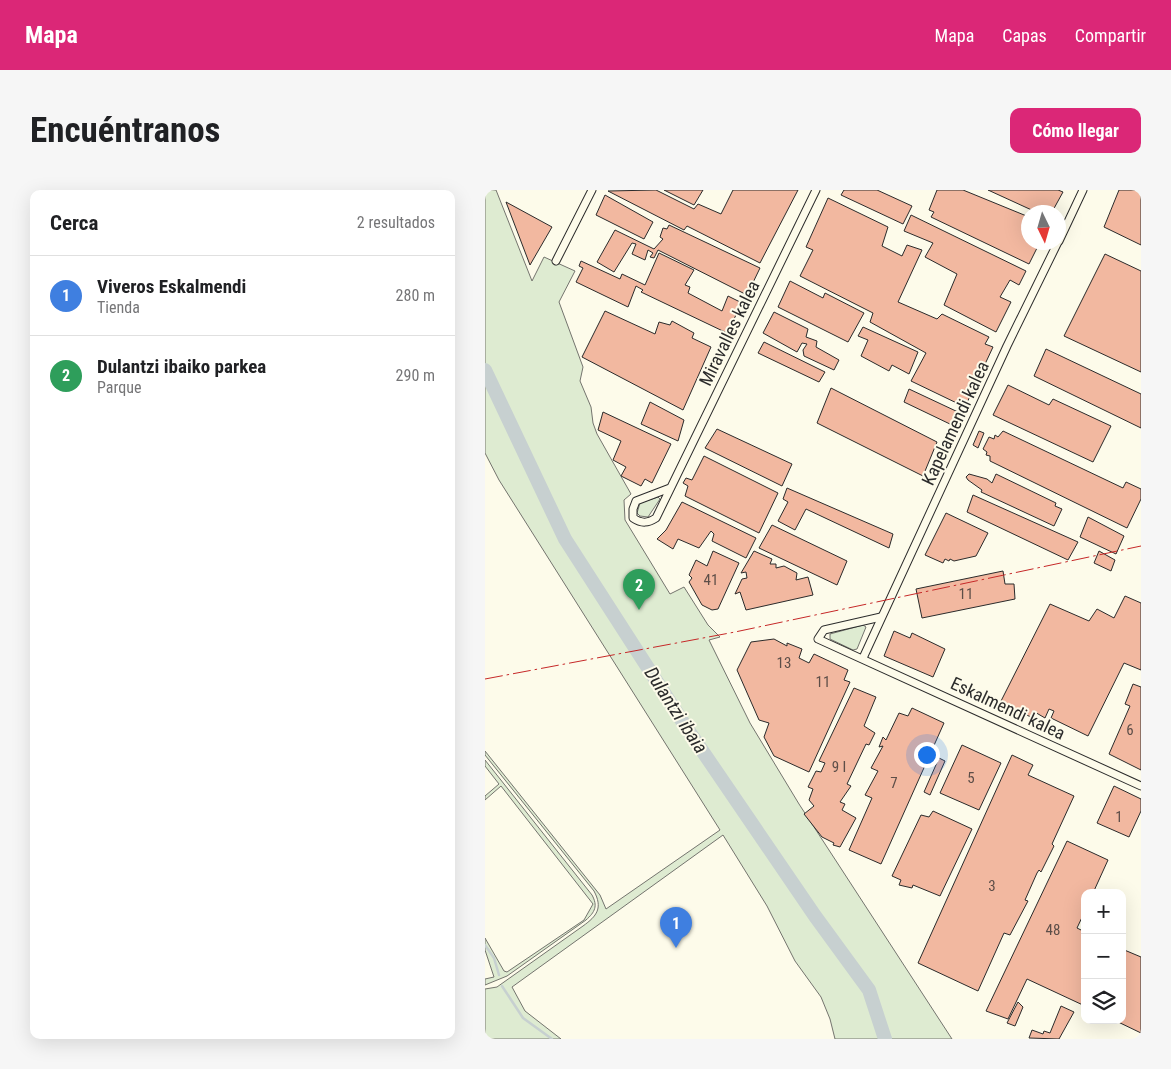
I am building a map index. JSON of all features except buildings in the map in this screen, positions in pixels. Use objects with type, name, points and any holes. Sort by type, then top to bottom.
[{"type":"street","points":[[557,261],[592,190]]},
{"type":"street","name":"Miravalles kalea","points":[[670,488],[636,501],[633,509],[633,518],[639,522],[649,522],[656,518],[816,190]]},
{"type":"street","name":"Kapelamendi kalea","points":[[1066,225],[1083,190]]},
{"type":"street","name":"Kapelamendi kalea","points":[[863,658],[1054,250]]},
{"type":"street","points":[[863,658],[818,639],[824,630],[881,617]]},
{"type":"street","name":"Eskalmendi kalea","points":[[863,658],[1141,786]]},
{"type":"green space","points":[[485,190],[496,190],[532,281],[544,257],[575,271],[559,302],[583,367],[580,381],[591,407],[593,423],[597,434],[631,494],[624,500],[625,520],[670,594],[684,587],[708,625],[720,637],[709,640],[750,723],[799,804],[952,1039],[835,1039],[830,1019],[821,997],[795,961],[767,906],[723,835],[512,987],[525,1011],[561,1039],[485,1039],[485,989],[497,987],[583,926],[595,915],[598,902],[594,891],[485,755],[485,751],[600,895],[606,909],[720,830],[499,480],[485,453]]},
{"type":"green space","points":[[658,497],[660,499],[648,517],[640,516],[637,513],[640,503]]},
{"type":"green space","points":[[863,625],[866,627],[857,649],[853,650],[830,639],[830,634]]},
{"type":"green space","points":[[485,760],[592,895],[595,906],[592,914],[586,920],[507,976],[485,985],[485,979],[494,977],[485,950],[485,938],[504,971],[507,972],[584,920],[593,904],[501,786],[485,800],[485,796],[499,784],[485,766]]},
{"type":"waterway","name":"Dulantzi ibaia","points":[[485,370],[565,539],[686,727],[815,916],[869,990],[885,1039]]},
{"type":"waterway","points":[[485,945],[494,958],[499,975]]},
{"type":"waterway","points":[[502,986],[523,1018],[552,1039]]},
{"type":"power","points":[[485,679],[735,632],[1141,546]]},
{"type":"place","name":"Dulantzi ibaiko parkea","points":[[639,610]]},
{"type":"place","name":"Viveros Eskalmendi","points":[[676,948]]}]
